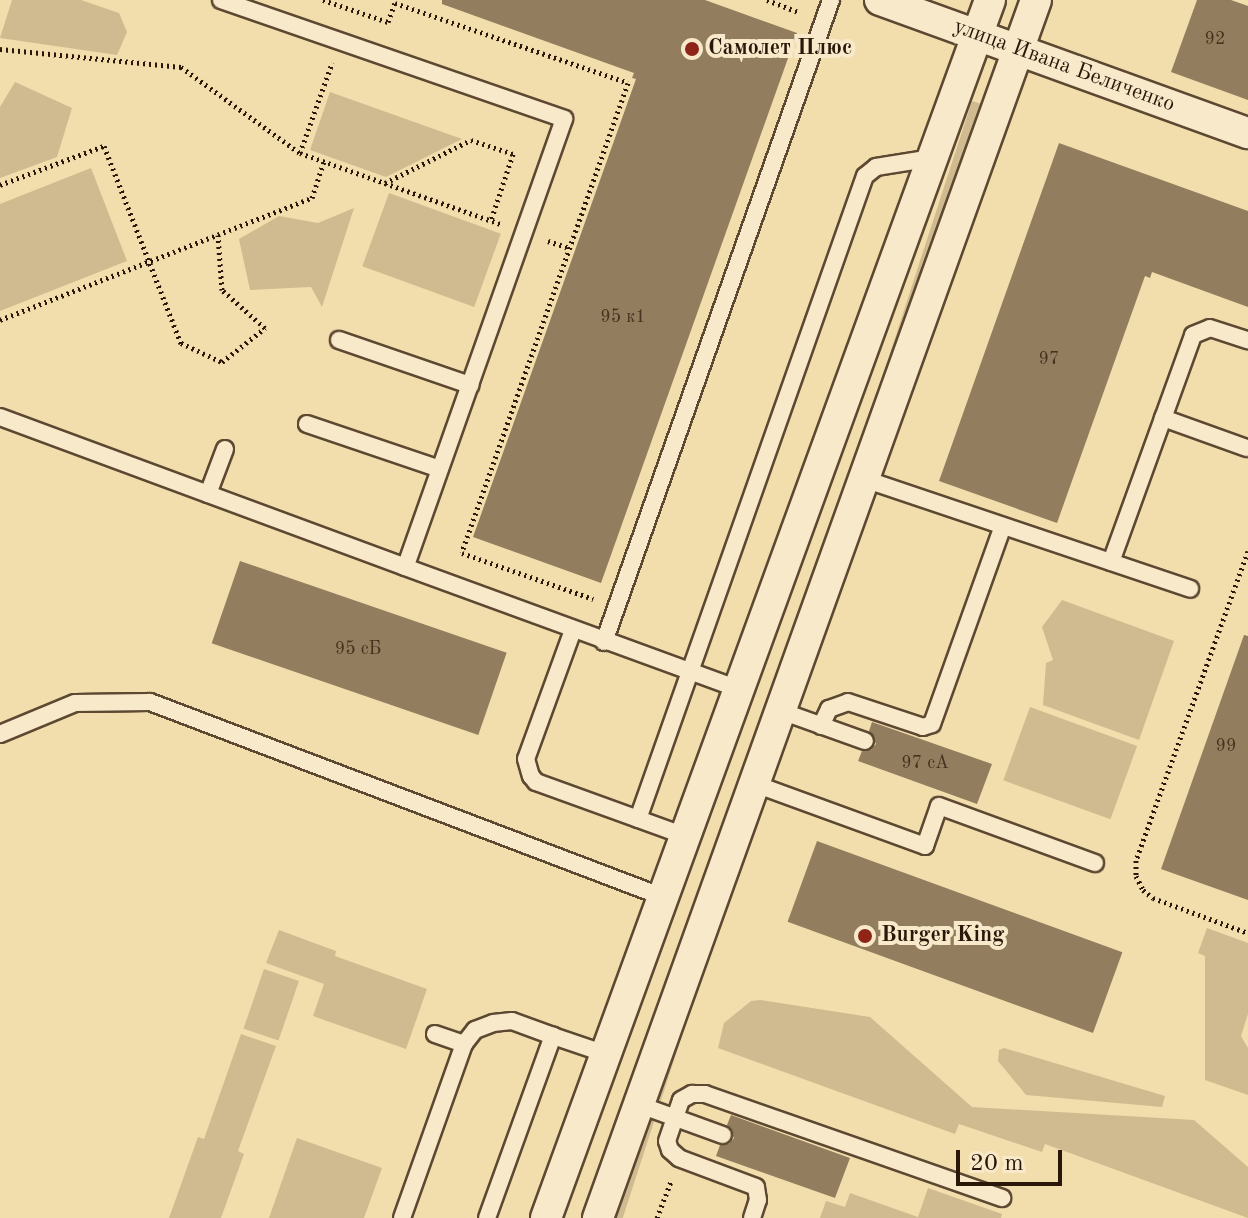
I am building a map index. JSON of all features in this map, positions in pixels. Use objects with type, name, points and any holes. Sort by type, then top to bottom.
[{"type":"street","name":"улица Ивана Беличенко","points":[[880,0],[1248,133]]},
{"type":"street","points":[[546,1218],[990,0]]},
{"type":"street","points":[[598,1218],[1036,0]]},
{"type":"lane","points":[[221,0],[564,119],[405,567]]},
{"type":"lane","points":[[604,642],[831,0]]},
{"type":"lane","points":[[638,819],[865,176],[876,167],[932,158]]},
{"type":"lane","points":[[1111,562],[1193,335],[1210,328],[1248,340]]},
{"type":"lane","points":[[339,340],[470,385]]},
{"type":"lane","points":[[0,417],[604,642],[739,689]]},
{"type":"lane","points":[[1163,418],[1247,448]]},
{"type":"lane","points":[[307,424],[440,469]]},
{"type":"lane","points":[[208,494],[225,449]]},
{"type":"lane","points":[[864,479],[1190,589]]},
{"type":"lane","points":[[821,726],[829,709],[848,702],[923,727],[932,724],[1003,526]]},
{"type":"lane","points":[[573,630],[526,767],[536,782],[685,836]]},
{"type":"lane","points":[[0,734],[75,703],[150,702],[663,897]]},
{"type":"lane","points":[[781,711],[865,741]]},
{"type":"lane","points":[[755,784],[925,846],[939,806],[1095,863]]},
{"type":"lane","points":[[402,1218],[464,1044],[475,1030],[493,1023],[512,1021],[606,1054]]},
{"type":"lane","points":[[435,1034],[464,1044]]},
{"type":"lane","points":[[487,1218],[553,1036]]},
{"type":"lane","points":[[752,1218],[758,1200],[756,1187],[679,1158],[670,1150],[667,1141],[681,1100],[692,1094],[705,1094],[1002,1198]]},
{"type":"lane","points":[[640,1105],[723,1135]]},
{"type":"path","points":[[323,0],[388,22],[395,3],[628,83],[462,553],[602,602]]},
{"type":"path","points":[[767,0],[813,17]]},
{"type":"path","points":[[300,153],[351,10]]},
{"type":"path","points":[[0,49],[181,67],[300,153],[570,248]]},
{"type":"path","points":[[385,183],[471,140],[513,154],[491,220]]},
{"type":"path","points":[[0,185],[104,146],[181,343],[222,362],[265,328],[222,290],[218,235]]},
{"type":"path","points":[[0,320],[312,198],[324,161]]},
{"type":"path","points":[[1248,551],[1136,860],[1136,876],[1153,898],[1248,933]]},
{"type":"path","points":[[657,1218],[679,1158]]},
{"type":"shaded area","points":[[12,0],[81,0],[119,13],[127,32],[117,55],[0,38]]},
{"type":"shaded area","points":[[15,82],[72,108],[57,157],[0,178],[0,107]]},
{"type":"shaded area","points":[[330,92],[462,139],[386,177],[310,150]]},
{"type":"shaded area","points":[[972,101],[984,105],[623,1218],[609,1218]]},
{"type":"shaded area","points":[[91,168],[127,261],[0,311],[0,204]]},
{"type":"shaded area","points":[[389,193],[501,234],[474,307],[362,266]]},
{"type":"shaded area","points":[[354,208],[322,307],[311,287],[250,290],[239,239],[279,216],[318,223]]},
{"type":"shaded area","points":[[1062,600],[1174,641],[1139,740],[1043,705],[1046,663],[1053,660],[1042,627]]},
{"type":"shaded area","points":[[1030,707],[1137,746],[1110,819],[1003,780]]},
{"type":"shaded area","points":[[1207,928],[1248,943],[1248,1014],[1241,1036],[1248,1048],[1248,1095],[1205,1080],[1205,956],[1198,953]]},
{"type":"shaded area","points":[[279,930],[336,951],[335,956],[427,989],[406,1049],[313,1016],[324,984],[266,963]]},
{"type":"shaded area","points":[[264,969],[299,981],[278,1041],[243,1029]]},
{"type":"shaded area","points":[[751,1001],[870,1017],[972,1107],[1194,1120],[1248,1167],[1248,1218],[1045,1144],[1042,1152],[959,1124],[955,1134],[718,1048],[724,1023]]},
{"type":"shaded area","points":[[241,1034],[276,1046],[238,1151],[244,1154],[221,1218],[169,1218],[198,1137],[204,1139]]},
{"type":"shaded area","points":[[1004,1048],[1165,1096],[1162,1107],[1026,1095],[998,1061],[999,1050]]},
{"type":"shaded area","points":[[297,1138],[382,1168],[364,1218],[269,1218]]},
{"type":"shaded area","points":[[928,1188],[1002,1214],[1001,1218],[820,1218],[826,1201],[845,1207],[850,1193],[918,1217]]},
{"type":"building","points":[[442,0],[705,0],[797,33],[601,583],[473,537],[636,79],[632,78],[634,73],[442,4]]},
{"type":"building","points":[[1197,0],[1231,0],[1248,6],[1248,100],[1171,72]]},
{"type":"building","points":[[1059,143],[1248,211],[1248,307],[1152,272],[1150,278],[1145,276],[1057,523],[939,481]]},
{"type":"building","points":[[240,561],[507,653],[478,735],[212,643]]},
{"type":"building","points":[[1244,635],[1248,636],[1248,900],[1161,869]]},
{"type":"building","points":[[872,722],[992,764],[977,804],[858,761],[862,751],[871,750],[876,744],[869,731]]},
{"type":"building","points":[[817,841],[1122,952],[1093,1033],[788,922]]},
{"type":"building","points":[[731,1115],[850,1158],[835,1198],[716,1156],[720,1145],[729,1144],[734,1138],[727,1125]]},
{"type":"place","name":"Самолет Плюс","points":[[692,49]]},
{"type":"place","name":"Burger King","points":[[865,936]]}]
